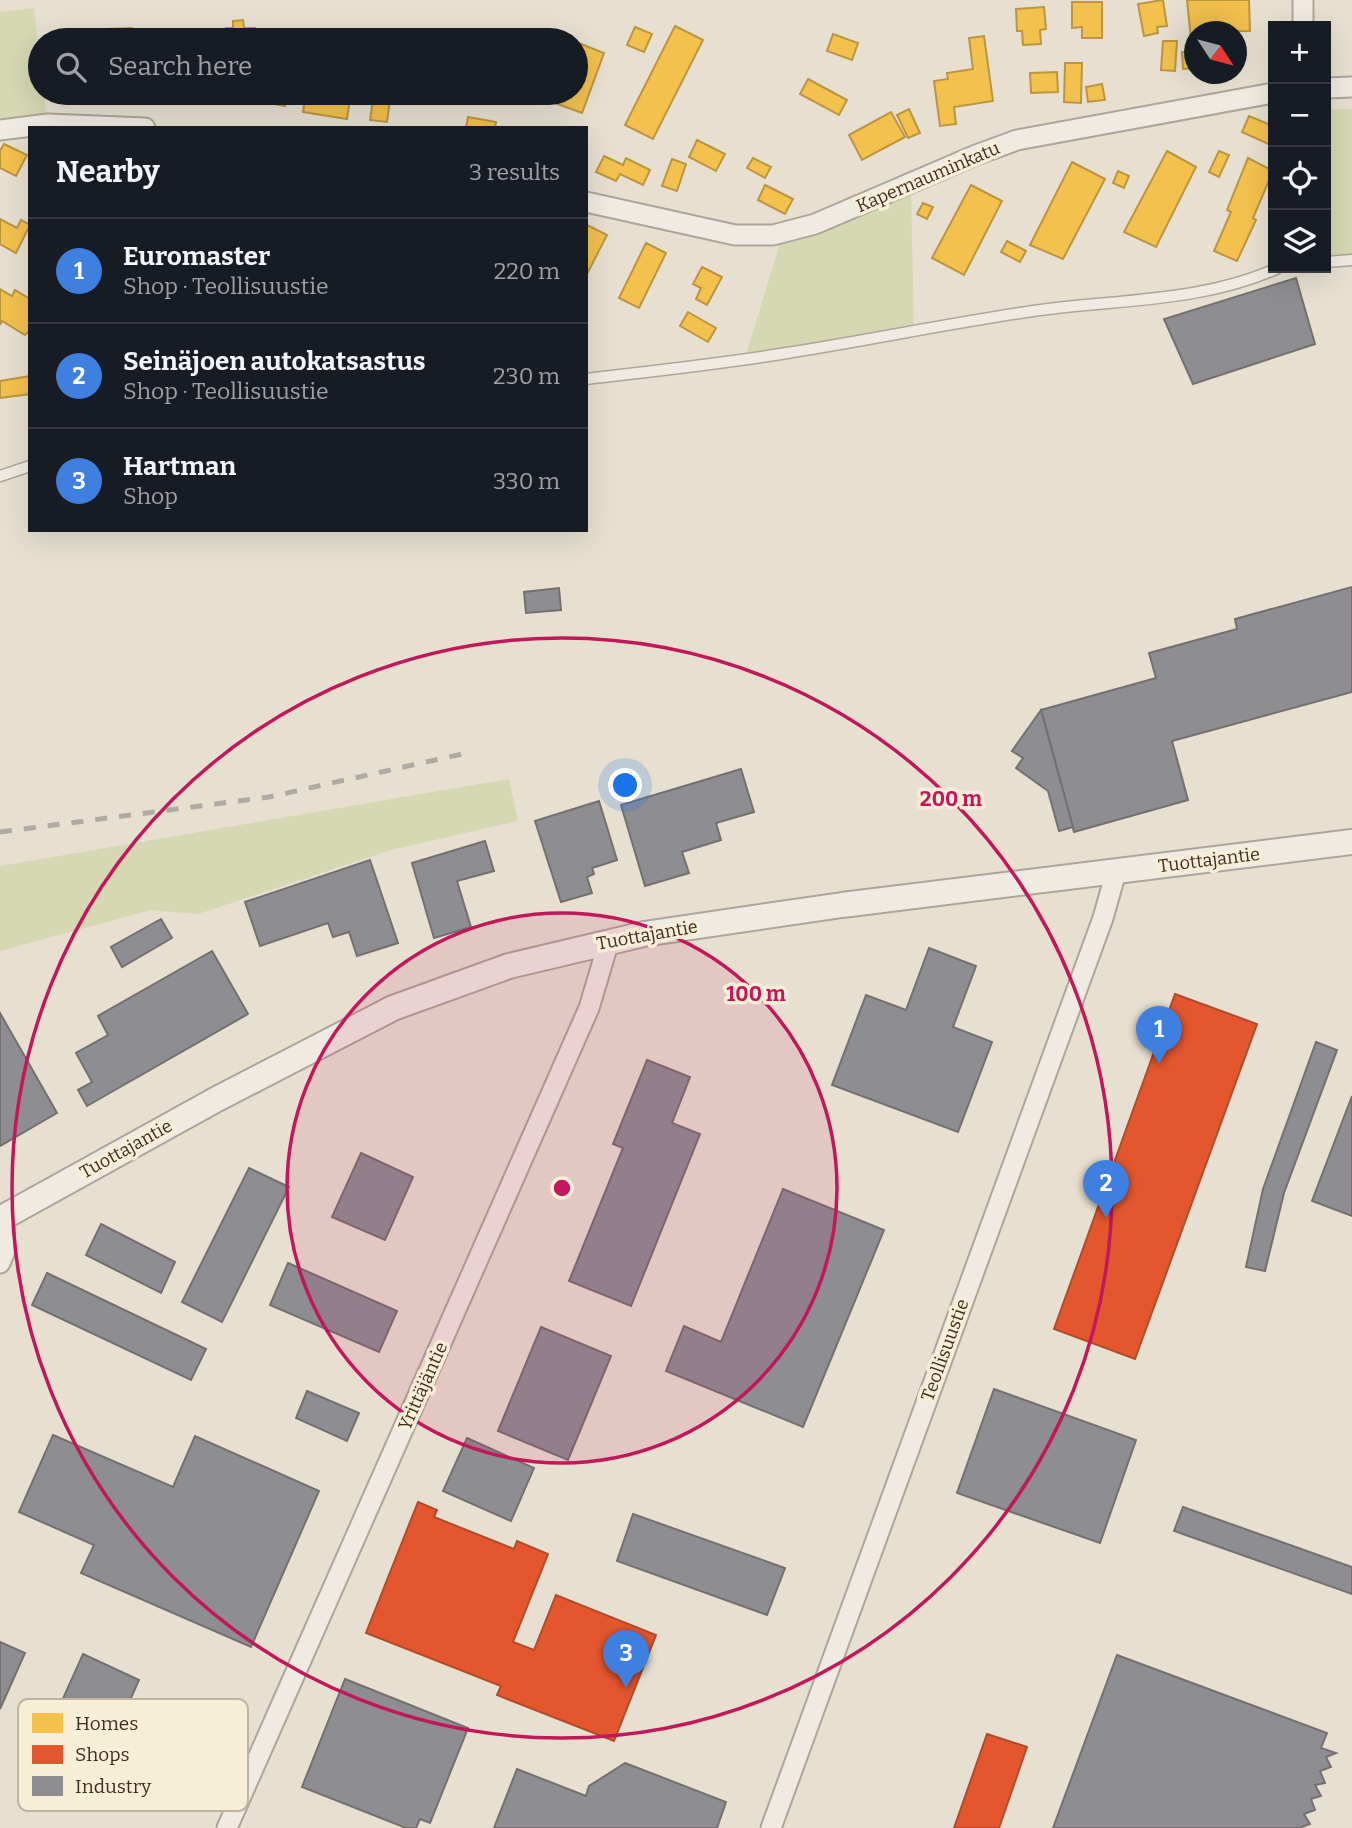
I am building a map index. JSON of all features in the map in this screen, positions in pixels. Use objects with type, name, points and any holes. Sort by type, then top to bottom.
[{"type":"street","points":[[1303,0],[1303,21]]},
{"type":"street","points":[[1331,88],[1352,87]]},
{"type":"street","name":"Kapernauminkatu","points":[[588,202],[735,235],[773,235],[815,224],[1017,140],[1268,94]]},
{"type":"street","points":[[0,130],[28,126]]},
{"type":"street","points":[[32,126],[96,126]]},
{"type":"street","name":"Tuottajantie","points":[[2,1218],[217,1099],[393,1008],[509,965],[609,941],[842,905],[1352,842]]},
{"type":"street","name":"Teollisuustie","points":[[771,1828],[1103,918],[1116,872]]},
{"type":"street","name":"Yrittäjäntie","points":[[248,1783],[589,1008],[609,941]]},
{"type":"street","points":[[0,1263],[5,1251],[2,1218]]},
{"type":"street","name":"Yrittäjäntie","points":[[228,1828],[235,1811]]},
{"type":"lane","points":[[1331,262],[1352,260]]},
{"type":"lane","points":[[588,379],[709,365],[1032,311],[1183,296],[1268,272]]},
{"type":"lane","points":[[0,476],[28,467]]},
{"type":"green space","points":[[34,8],[36,28],[28,28],[28,105],[45,105],[46,113],[0,120],[0,12]]},
{"type":"green space","points":[[1331,109],[1352,109],[1352,255],[1331,258]]},
{"type":"green space","points":[[911,190],[914,329],[745,358],[780,243],[820,232]]},
{"type":"green space","points":[[509,779],[518,821],[391,850],[198,914],[151,910],[0,951],[0,866]]},
{"type":"building: Homes","points":[[1163,0],[1167,26],[1157,27],[1158,33],[1144,36],[1138,4]]},
{"type":"building: Homes","points":[[1187,0],[1249,0],[1250,31],[1247,31],[1247,21],[1189,21]]},
{"type":"building: Homes","points":[[1072,2],[1102,2],[1102,38],[1082,38],[1082,27],[1072,28]]},
{"type":"building: Homes","points":[[1044,7],[1046,29],[1040,30],[1041,44],[1023,45],[1022,31],[1017,31],[1016,9]]},
{"type":"building: Homes","points":[[243,20],[244,28],[233,28],[233,21]]},
{"type":"building: Homes","points":[[675,26],[703,40],[653,139],[625,125]]},
{"type":"building: Homes","points":[[635,27],[652,34],[644,52],[627,45]]},
{"type":"building: Homes","points":[[833,34],[858,43],[852,60],[827,51]]},
{"type":"building: Homes","points":[[984,36],[993,101],[954,107],[956,124],[940,126],[934,81],[948,79],[947,73],[973,69],[969,38]]},
{"type":"building: Homes","points":[[1163,41],[1177,41],[1175,71],[1161,70]]},
{"type":"building: Homes","points":[[588,47],[604,53],[588,97]]},
{"type":"building: Homes","points":[[1065,63],[1082,63],[1081,103],[1064,102]]},
{"type":"building: Homes","points":[[1057,72],[1058,92],[1031,93],[1030,73]]},
{"type":"building: Homes","points":[[808,79],[847,100],[839,115],[800,94]]},
{"type":"building: Homes","points":[[1102,84],[1105,100],[1088,102],[1086,87]]},
{"type":"building: Homes","points":[[304,105],[349,105],[347,119],[303,112]]},
{"type":"building: Homes","points":[[372,105],[389,105],[387,122],[370,120]]},
{"type":"building: Homes","points":[[560,105],[585,105],[582,113]]},
{"type":"building: Homes","points":[[909,109],[920,133],[908,138],[897,115]]},
{"type":"building: Homes","points":[[891,112],[905,137],[862,160],[849,135]]},
{"type":"building: Homes","points":[[1249,116],[1268,124],[1268,144],[1242,132]]},
{"type":"building: Homes","points":[[468,117],[496,122],[495,126],[466,126]]},
{"type":"building: Homes","points":[[697,140],[725,154],[716,171],[689,157]]},
{"type":"building: Homes","points":[[4,144],[27,155],[16,176],[0,168],[0,151]]},
{"type":"building: Homes","points":[[1167,151],[1196,167],[1156,247],[1124,232]]},
{"type":"building: Homes","points":[[1219,151],[1229,155],[1219,177],[1209,172]]},
{"type":"building: Homes","points":[[604,156],[623,165],[626,158],[650,170],[643,185],[620,174],[616,181],[596,172]]},
{"type":"building: Homes","points":[[753,158],[771,167],[765,178],[747,168]]},
{"type":"building: Homes","points":[[1248,158],[1268,168],[1268,183],[1253,218],[1256,220],[1237,261],[1214,251],[1231,212],[1227,210]]},
{"type":"building: Homes","points":[[672,159],[686,164],[677,191],[662,186]]},
{"type":"building: Homes","points":[[1072,162],[1105,179],[1063,259],[1030,245]]},
{"type":"building: Homes","points":[[1118,171],[1129,176],[1124,188],[1113,183]]},
{"type":"building: Homes","points":[[765,185],[793,199],[785,214],[758,200]]},
{"type":"building: Homes","points":[[971,185],[1002,201],[964,275],[932,258]]},
{"type":"building: Homes","points":[[923,203],[933,207],[927,219],[917,214]]},
{"type":"building: Homes","points":[[0,219],[17,228],[21,220],[28,224],[16,253],[0,244]]},
{"type":"building: Homes","points":[[588,226],[607,235],[588,272]]},
{"type":"building: Homes","points":[[1007,241],[1026,251],[1020,262],[1001,252]]},
{"type":"building: Homes","points":[[646,243],[666,253],[639,308],[619,298]]},
{"type":"building: Homes","points":[[702,267],[722,277],[707,305],[696,299],[701,288],[693,284]]},
{"type":"building: Homes","points":[[0,289],[12,296],[15,290],[28,298],[28,332],[25,335],[2,321],[0,325]]},
{"type":"building: Homes","points":[[688,312],[716,328],[708,342],[680,326]]},
{"type":"building: Homes","points":[[28,376],[28,394],[0,398],[0,381]]},
{"type":"building: Shops","points":[[1175,994],[1257,1024],[1135,1359],[1054,1329]]},
{"type":"building: Shops","points":[[418,1502],[437,1510],[434,1517],[514,1549],[517,1541],[548,1554],[513,1642],[534,1650],[556,1595],[656,1635],[614,1741],[497,1695],[501,1686],[366,1633]]},
{"type":"building: Shops","points":[[987,1734],[1027,1747],[999,1828],[954,1828]]},
{"type":"building: Industry","points":[[1296,278],[1315,344],[1193,384],[1164,319]]},
{"type":"building: Industry","points":[[1352,587],[1352,692],[1172,741],[1188,800],[1074,832],[1041,710],[1156,678],[1149,653],[1237,629],[1235,619]]},
{"type":"building: Industry","points":[[559,588],[561,610],[526,613],[524,592]]},
{"type":"building: Industry","points":[[1041,710],[1073,827],[1059,831],[1048,791],[1016,768],[1023,758],[1012,751]]},
{"type":"building: Industry","points":[[741,769],[754,812],[716,823],[721,840],[682,852],[689,873],[645,886],[621,805]]},
{"type":"building: Industry","points":[[599,801],[617,860],[592,868],[594,874],[587,877],[592,893],[561,902],[535,821]]},
{"type":"building: Industry","points":[[485,841],[494,871],[457,881],[471,927],[434,938],[412,863]]},
{"type":"building: Industry","points":[[370,860],[398,943],[357,956],[349,932],[333,937],[328,923],[260,946],[245,902]]},
{"type":"building: Industry","points":[[161,919],[172,938],[122,967],[111,947]]},
{"type":"building: Industry","points":[[929,948],[976,966],[953,1027],[992,1042],[958,1132],[832,1085],[866,995],[906,1010]]},
{"type":"building: Industry","points":[[212,951],[248,1014],[87,1106],[78,1090],[92,1082],[76,1053],[108,1035],[98,1016]]},
{"type":"building: Industry","points":[[0,1013],[57,1113],[0,1146]]},
{"type":"building: Industry","points":[[1316,1042],[1337,1050],[1284,1193],[1265,1271],[1246,1267],[1263,1189]]},
{"type":"building: Industry","points":[[647,1060],[690,1077],[672,1123],[700,1134],[631,1306],[569,1281],[623,1148],[613,1144]]},
{"type":"building: Industry","points":[[1352,1096],[1352,1216],[1312,1201]]},
{"type":"building: Industry","points":[[361,1153],[413,1177],[385,1240],[332,1217]]},
{"type":"building: Industry","points":[[249,1168],[289,1187],[222,1322],[182,1302]]},
{"type":"building: Industry","points":[[783,1189],[884,1230],[803,1427],[666,1371],[684,1326],[721,1342]]},
{"type":"building: Industry","points":[[101,1224],[175,1262],[161,1293],[86,1255]]},
{"type":"building: Industry","points":[[288,1263],[397,1311],[379,1352],[270,1305]]},
{"type":"building: Industry","points":[[47,1273],[206,1349],[191,1380],[32,1305]]},
{"type":"building: Industry","points":[[541,1327],[611,1356],[568,1460],[498,1431]]},
{"type":"building: Industry","points":[[994,1389],[1136,1440],[1100,1543],[957,1493]]},
{"type":"building: Industry","points":[[307,1391],[359,1413],[347,1441],[296,1418]]},
{"type":"building: Industry","points":[[53,1435],[173,1487],[195,1436],[319,1491],[251,1647],[81,1573],[94,1545],[19,1512]]},
{"type":"building: Industry","points":[[467,1438],[534,1468],[511,1521],[443,1491]]},
{"type":"building: Industry","points":[[1183,1507],[1352,1567],[1352,1594],[1174,1531]]},
{"type":"building: Industry","points":[[633,1514],[785,1568],[767,1615],[617,1561]]},
{"type":"building: Industry","points":[[0,1642],[25,1653],[0,1709]]},
{"type":"building: Industry","points":[[83,1654],[139,1680],[131,1699],[63,1699]]},
{"type":"building: Industry","points":[[1117,1655],[1327,1733],[1321,1748],[1336,1753],[1326,1757],[1331,1767],[1320,1771],[1325,1783],[1315,1785],[1321,1796],[1311,1799],[1315,1810],[1304,1814],[1310,1824],[1299,1828],[1053,1828]]},
{"type":"building: Industry","points":[[345,1679],[468,1728],[430,1823],[420,1819],[416,1828],[406,1828],[302,1787]]},
{"type":"building: Industry","points":[[625,1763],[726,1802],[717,1828],[494,1828],[517,1769],[586,1796],[589,1786]]},
{"type":"railway","points":[[0,832],[269,797],[471,752]]},
{"type":"place","name":"Euromaster","points":[[1159,1064]]},
{"type":"place","name":"Seinäjoen autokatsastus","points":[[1106,1218]]},
{"type":"place","name":"Hartman","points":[[626,1688]]}]
